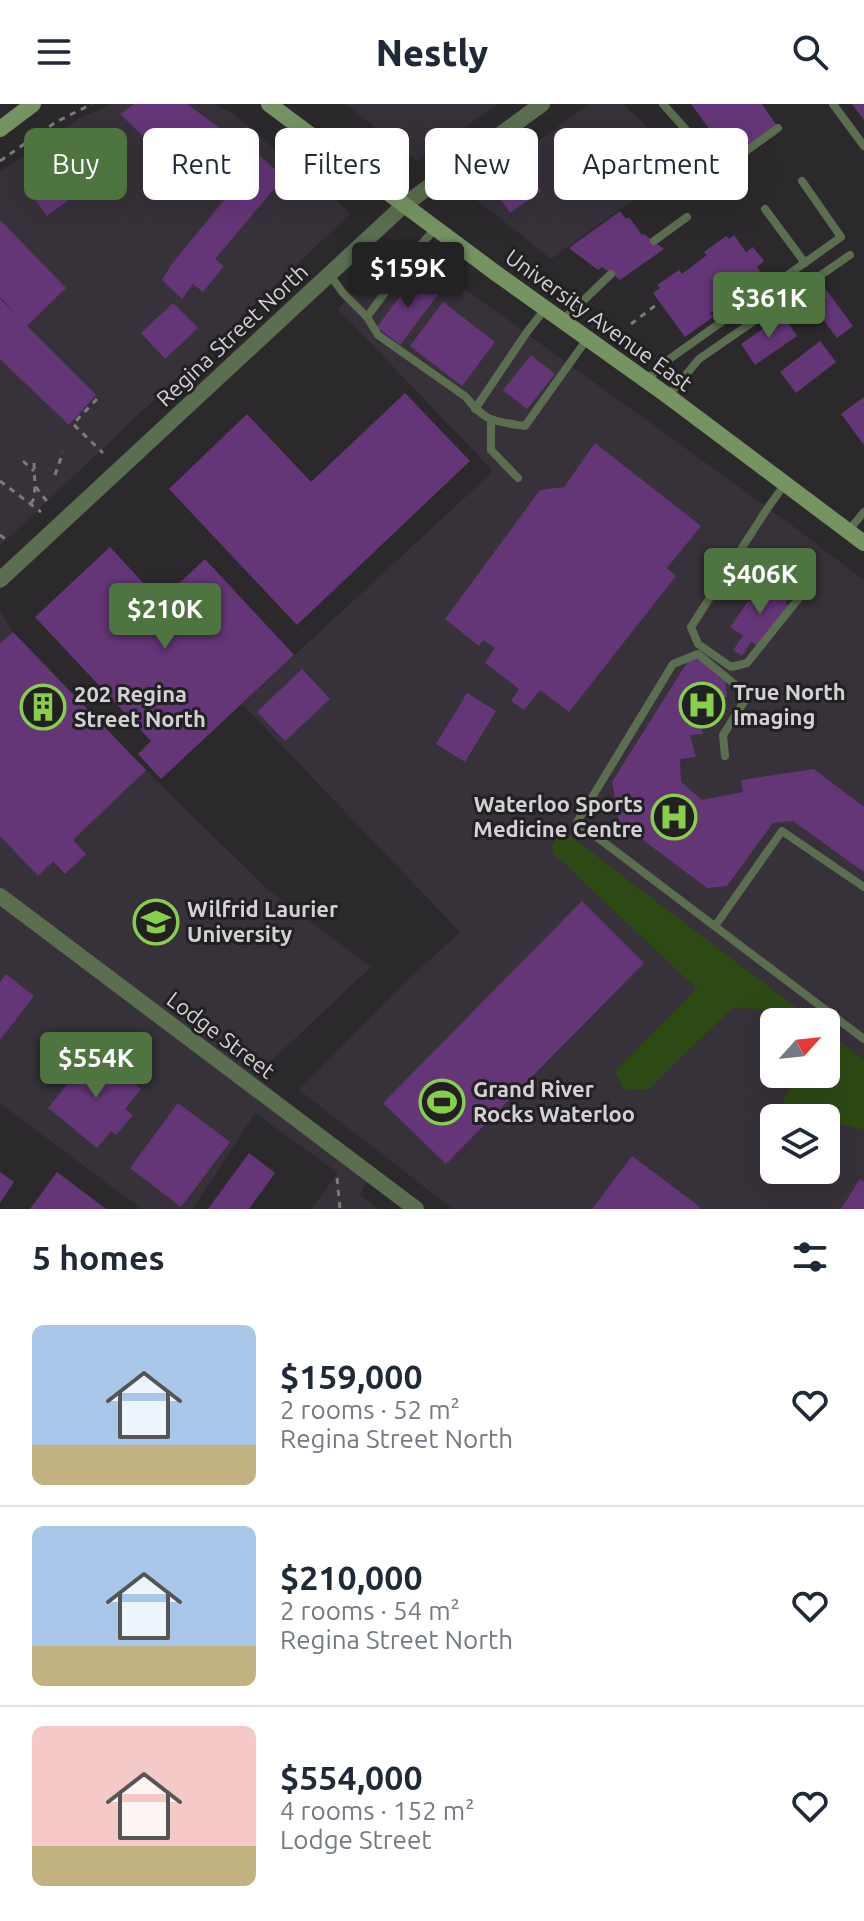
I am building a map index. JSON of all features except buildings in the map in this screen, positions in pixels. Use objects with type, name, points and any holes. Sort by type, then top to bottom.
[{"type":"main road","points":[[0,129],[33,104]]},
{"type":"main road","name":"University Avenue East","points":[[269,104],[864,543]]},
{"type":"street","name":"Regina Street North","points":[[0,580],[404,205],[542,104]]},
{"type":"street","name":"Lodge Street","points":[[0,896],[416,1209]]},
{"type":"lane","points":[[663,104],[721,169],[778,128]]},
{"type":"lane","points":[[833,104],[864,146]]},
{"type":"lane","points":[[646,381],[668,360],[841,237],[802,181]]},
{"type":"lane","points":[[765,209],[805,263]]},
{"type":"lane","points":[[654,241],[687,217]]},
{"type":"lane","points":[[367,317],[436,228]]},
{"type":"lane","points":[[668,396],[699,359],[850,255]]},
{"type":"lane","points":[[329,274],[367,317],[378,335],[466,397],[475,409],[491,421],[525,426],[587,339]]},
{"type":"lane","points":[[562,321],[611,274]]},
{"type":"lane","points":[[475,409],[545,309]]},
{"type":"lane","points":[[491,421],[491,450],[518,478]]},
{"type":"lane","points":[[786,484],[691,627],[698,644],[731,667],[747,663],[807,588]]},
{"type":"lane","points":[[848,531],[864,512]]},
{"type":"lane","points":[[725,756],[723,735],[747,697],[698,654],[673,664],[577,822],[864,1039]]},
{"type":"lane","points":[[715,926],[782,831],[864,887]]},
{"type":"path","points":[[0,161],[56,122],[92,104]]},
{"type":"path","points":[[631,324],[656,305]]},
{"type":"path","points":[[97,399],[73,424],[103,453]]},
{"type":"path","points":[[55,475],[63,452]]},
{"type":"path","points":[[23,461],[34,471]]},
{"type":"path","points":[[31,504],[35,486],[34,463]]},
{"type":"path","points":[[0,481],[41,512]]},
{"type":"path","points":[[35,486],[49,504]]},
{"type":"path","points":[[0,535],[9,542]]},
{"type":"path","points":[[337,1178],[340,1209]]},
{"type":"shaded area","points":[[111,104],[215,104],[250,128],[143,128],[143,200],[259,200],[259,135],[275,150],[275,200],[337,200],[350,214],[0,546],[0,172],[24,156],[24,200],[127,200],[127,128],[65,128]]},
{"type":"shaded area","points":[[346,104],[498,104],[464,128],[425,128],[425,155],[417,161],[409,155],[409,128],[376,128]]},
{"type":"shaded area","points":[[589,104],[623,104],[648,128],[556,128]]},
{"type":"shaded area","points":[[554,130],[554,200],[633,200],[551,259],[477,200],[538,200],[538,142]]},
{"type":"shaded area","points":[[404,245],[864,580],[864,1209],[453,1209],[299,1090],[399,988],[460,932],[242,704],[492,470],[338,309]]},
{"type":"shaded area","name":"Wilfrid Laurier University","points":[[0,612],[13,632],[146,770],[268,890],[371,967],[266,1066],[258,1078],[373,1168],[360,1195],[378,1209],[311,1209],[338,1173],[255,1113],[193,1209],[142,1209],[0,1103]]},
{"type":"green space","points":[[561,829],[797,1008],[732,1008],[649,1089],[624,1090],[615,1072],[697,989],[554,854],[552,846]]},
{"type":"green space","points":[[840,1042],[864,1060],[864,1130],[840,1124],[840,1104],[783,1102],[789,1088],[840,1088]]},
{"type":"place","name":"True North Imaging","points":[[702,705]]},
{"type":"place","name":"202 Regina Street North","points":[[43,707]]},
{"type":"place","name":"Waterloo Sports Medicine Centre","points":[[674,817]]},
{"type":"place","name":"Wilfrid Laurier University","points":[[156,922]]},
{"type":"place","name":"Grand River Rocks Waterloo","points":[[442,1102]]}]
